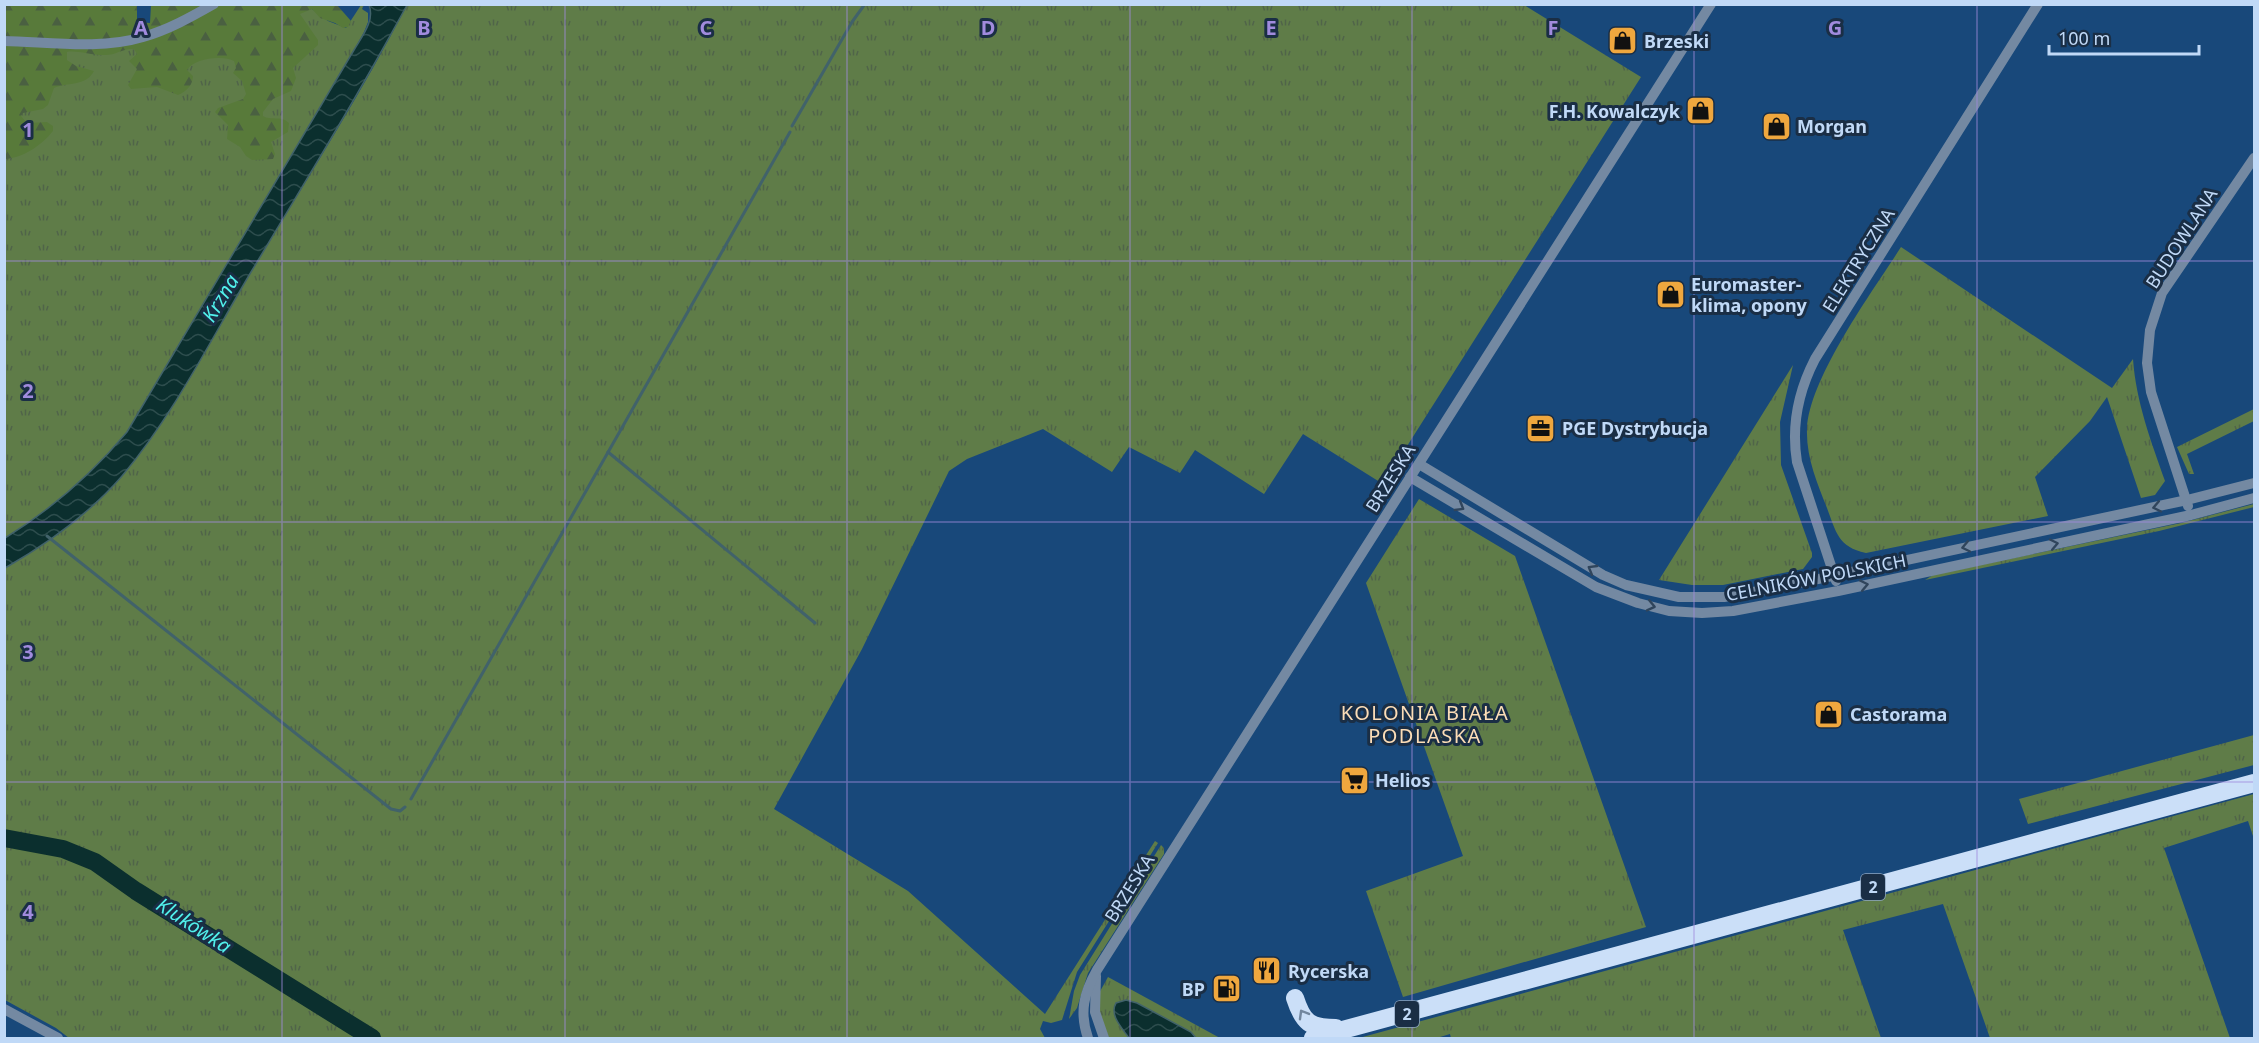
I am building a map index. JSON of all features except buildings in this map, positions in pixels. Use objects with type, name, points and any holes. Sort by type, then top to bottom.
[{"type":"highway","name":"2","points":[[1317,1038],[2254,783]]},
{"type":"highway","points":[[1295,998],[1303,1017],[1315,1027],[1355,1028]]},
{"type":"street","points":[[4,41],[89,44],[141,38],[177,24],[214,4]]},
{"type":"street","name":"BRZESKA","points":[[1088,1038],[1083,1020],[1083,1007],[1087,988],[1097,970],[1711,4]]},
{"type":"street","name":"ELEKTRYCZNA","points":[[1838,591],[1797,462],[1794,445],[1795,415],[1801,391],[1815,359],[2038,4]]},
{"type":"street","name":"BUDOWLANA","points":[[2191,515],[2151,392],[2147,363],[2150,330],[2162,292],[2254,158]]},
{"type":"street","name":"CELNIKÓW POLSKICH","points":[[1419,464],[1604,575],[1626,585],[1678,597],[1700,598],[1776,588],[2187,501],[2254,483]]},
{"type":"street","name":"CELNIKÓW POLSKICH","points":[[1410,477],[1596,587],[1621,598],[1669,610],[1702,613],[1733,611],[1838,591],[2191,515],[2254,498]]},
{"type":"street","points":[[1621,598],[1626,585]]},
{"type":"street","name":"BRZESKA","points":[[1097,970],[1095,1012],[1104,1038]]},
{"type":"street","points":[[4,1009],[58,1038]]},
{"type":"green space","points":[[5,5],[137,5],[137,22],[150,23],[151,5],[211,5],[176,23],[111,41],[5,38]]},
{"type":"green space","points":[[219,5],[337,5],[351,21],[348,27],[343,28],[320,18],[312,9],[300,14],[318,40],[318,45],[293,68],[296,78],[291,91],[273,99],[263,112],[263,116],[283,119],[289,123],[288,132],[271,142],[275,154],[273,159],[252,160],[246,156],[240,147],[227,139],[228,125],[215,112],[218,108],[243,99],[246,94],[242,81],[233,73],[236,68],[234,61],[216,58],[202,60],[191,66],[187,70],[193,79],[186,90],[178,95],[157,87],[131,89],[128,85],[137,69],[129,61],[137,54],[134,49],[130,49],[106,55],[67,52],[67,60],[76,66],[94,71],[86,80],[54,88],[48,105],[43,109],[23,113],[21,116],[27,123],[47,122],[53,126],[53,131],[32,150],[5,159],[5,43],[120,44]]},
{"type":"green space","points":[[361,5],[364,5],[362,9],[368,13],[368,22],[364,32],[127,432],[70,490],[5,538],[5,43],[312,9],[328,21],[346,28]]},
{"type":"green space","points":[[407,5],[1524,5],[1641,77],[1383,484],[1303,434],[1264,494],[1195,450],[1180,473],[1129,447],[1112,472],[1043,429],[967,459],[949,471],[862,649],[774,809],[908,891],[1045,1014],[1155,841],[1158,843],[1077,972],[1062,1020],[1051,1023],[1043,1021],[1040,1029],[1045,1038],[69,1038],[56,1028],[5,1000],[4,568],[36,549],[82,515],[110,490],[142,451],[178,398],[354,102]]},
{"type":"green space","points":[[1901,247],[2112,388],[2133,359],[2141,406],[2165,481],[2155,495],[2141,498],[2107,397],[2090,421],[2035,477],[2048,516],[1866,553],[1849,547],[1839,537],[1833,524],[1810,460],[1807,429],[1810,408],[1844,335]]},
{"type":"green space","points":[[1793,365],[1780,422],[1781,465],[1812,557],[1803,569],[1723,585],[1692,585],[1659,580]]},
{"type":"green space","points":[[2254,409],[2254,421],[2187,454],[2194,474],[2189,474],[2177,447]]},
{"type":"green space","points":[[1419,499],[1515,556],[1646,927],[1403,997],[1366,891],[1463,856],[1366,583]]},
{"type":"green space","points":[[2254,504],[2254,507],[2159,531],[1925,580],[1933,575],[2181,523]]},
{"type":"green space","points":[[2254,735],[2254,765],[2028,824],[2019,799]]},
{"type":"green space","points":[[2254,794],[2254,839],[2248,821],[2164,848],[2230,1038],[1990,1038],[1943,904],[1843,930],[1881,1038],[1451,1038],[1450,1034],[1440,1038],[1359,1038]]},
{"type":"green space","points":[[1161,845],[1164,848],[1164,854],[1088,973],[1077,1008],[1069,1019],[1074,991],[1080,975]]},
{"type":"green space","points":[[1108,977],[1220,1038],[1109,1038],[1100,1016],[1098,995]]},
{"type":"water","name":"Krzna","points":[[369,5],[407,5],[175,402],[141,452],[110,490],[67,527],[5,568],[5,538],[70,490],[127,432],[364,33],[369,22]]},
{"type":"water","points":[[1126,1000],[1137,1003],[1191,1032],[1196,1038],[1129,1038],[1117,1021],[1114,1012],[1116,1003]]},
{"type":"waterway","points":[[792,126],[852,22],[865,4]]},
{"type":"waterway","points":[[411,799],[790,132]]},
{"type":"waterway","points":[[608,452],[815,623]]},
{"type":"waterway","points":[[47,536],[391,809],[400,811],[405,807]]},
{"type":"waterway","name":"Klukówka","points":[[4,838],[63,849],[95,862],[136,891],[372,1038]]},
{"type":"place","name":"Brzeski","points":[[1623,41]]},
{"type":"place","name":"F.H. Kowalczyk","points":[[1701,111]]},
{"type":"place","name":"Morgan","points":[[1776,126]]},
{"type":"place","name":"Euromaster- klima, opony","points":[[1670,294]]},
{"type":"place","name":"PGE Dystrybucja","points":[[1541,428]]},
{"type":"place","name":"Castorama","points":[[1829,714]]},
{"type":"place","name":"Helios","points":[[1354,780]]},
{"type":"place","name":"Rycerska","points":[[1267,971]]},
{"type":"place","name":"BP","points":[[1226,989]]},
{"type":"district","name":"KOLONIA BIAŁA PODLASKA","points":[[1425,724]]}]
